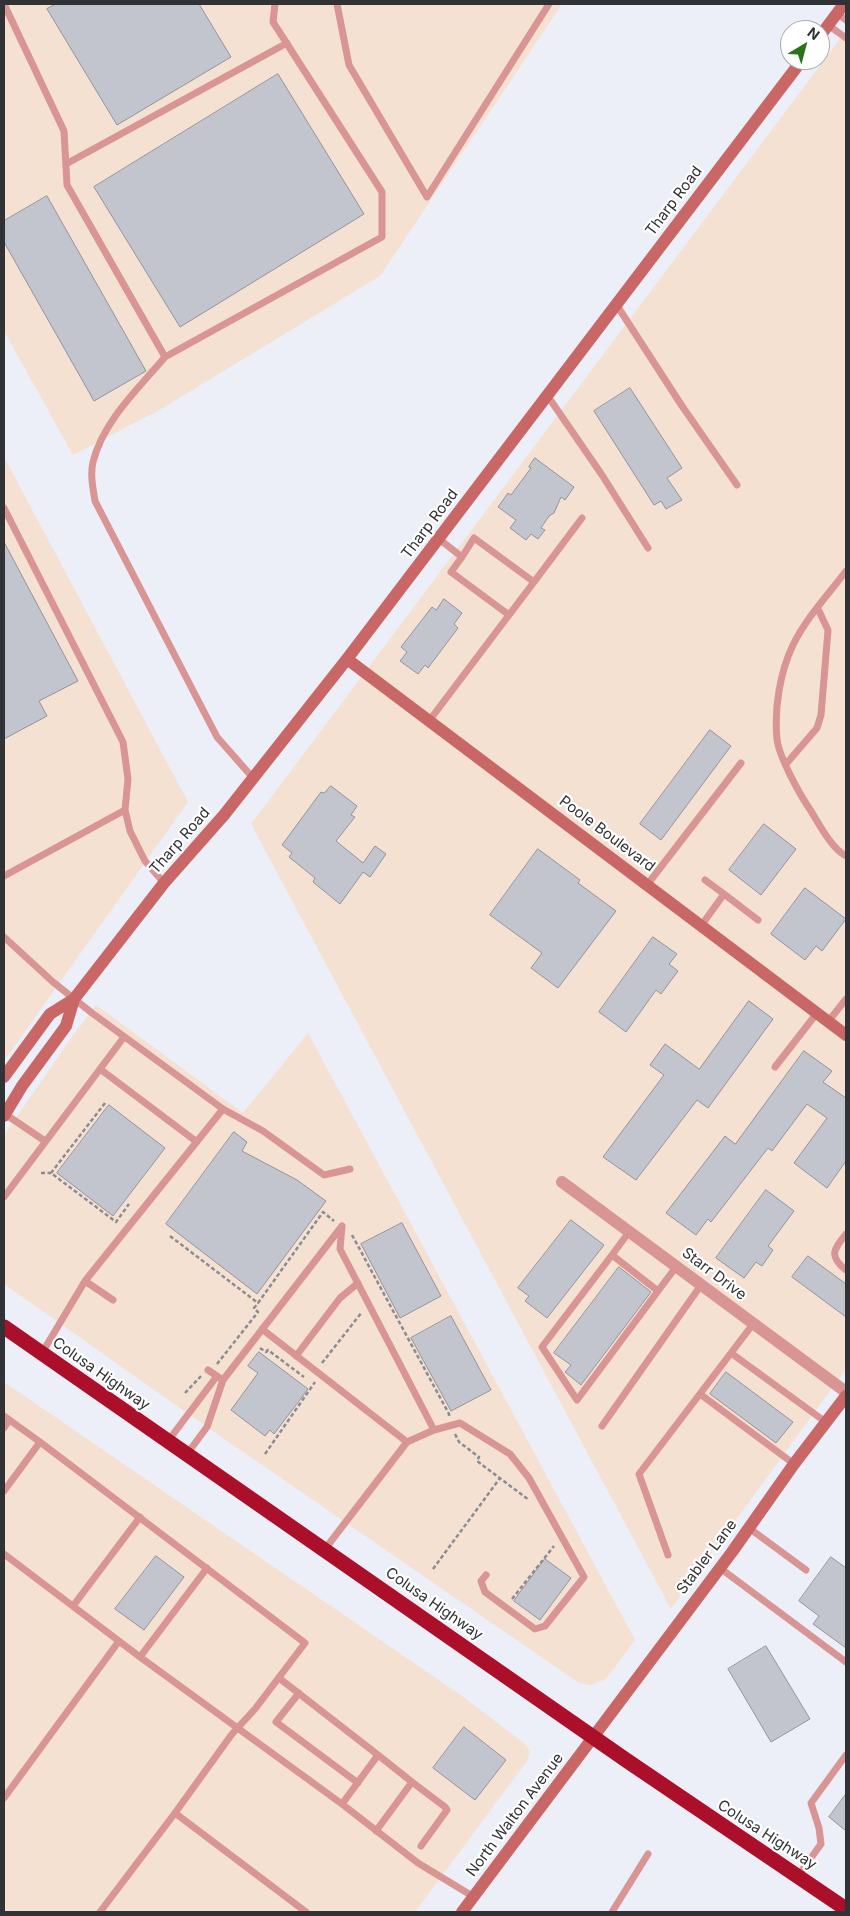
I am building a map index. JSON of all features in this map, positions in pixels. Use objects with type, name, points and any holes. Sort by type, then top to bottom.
[{"type":"highway","name":"Colusa Highway","points":[[4,1327],[722,1827],[846,1909]]},
{"type":"street","points":[[830,23],[842,12]]},
{"type":"street","name":"Tharp Road","points":[[4,1077],[50,1014],[74,999],[164,882],[224,815],[347,659],[794,70]]},
{"type":"street","name":"Poole Boulevard","points":[[347,659],[846,1035]]},
{"type":"street","name":"Tharp Road","points":[[4,1115],[22,1086],[66,1026],[74,999]]},
{"type":"street","name":"Starr Drive","points":[[562,1182],[846,1392]]},
{"type":"street","name":"Stabler Lane","points":[[594,1737],[846,1396]]},
{"type":"street","name":"North Walton Avenue","points":[[462,1912],[594,1737]]},
{"type":"lane","points":[[4,4],[64,131],[67,185],[166,357]]},
{"type":"lane","points":[[253,778],[217,737],[95,501],[92,472],[99,446],[108,428],[123,407],[166,357],[382,237],[382,192],[273,22],[275,4]]},
{"type":"lane","points":[[337,4],[349,64],[427,197],[549,4]]},
{"type":"lane","points":[[830,26],[846,38]]},
{"type":"lane","points":[[66,164],[287,43]]},
{"type":"lane","points":[[616,304],[682,406],[737,486]]},
{"type":"lane","points":[[547,395],[602,475],[648,548]]},
{"type":"lane","points":[[4,508],[123,742],[128,779],[125,810],[130,830],[145,861],[164,882]]},
{"type":"lane","points":[[429,721],[582,518]]},
{"type":"lane","points":[[509,615],[451,572],[474,538],[534,582]]},
{"type":"lane","points":[[439,539],[462,557]]},
{"type":"lane","points":[[846,571],[793,646],[785,665],[777,710],[777,740],[786,764],[804,800],[828,837],[841,853],[846,856]]},
{"type":"lane","points":[[786,764],[817,728],[821,715],[828,630],[818,609]]},
{"type":"lane","points":[[647,885],[741,763]]},
{"type":"lane","points":[[4,876],[125,810]]},
{"type":"lane","points":[[706,880],[758,920]]},
{"type":"lane","points":[[700,926],[724,894]]},
{"type":"lane","points":[[4,937],[74,999],[223,1109],[263,1131],[324,1175],[350,1170]]},
{"type":"lane","points":[[828,1022],[846,999]]},
{"type":"lane","points":[[774,1067],[817,1013]]},
{"type":"lane","points":[[4,1197],[124,1037]]},
{"type":"lane","points":[[100,1069],[197,1142]]},
{"type":"lane","points":[[41,1354],[85,1281],[223,1109]]},
{"type":"lane","points":[[4,1115],[45,1141]]},
{"type":"lane","points":[[342,1226],[340,1249],[434,1430]]},
{"type":"lane","points":[[168,1441],[262,1330],[342,1226]]},
{"type":"lane","points":[[629,1232],[542,1347],[577,1400],[676,1266]]},
{"type":"lane","points":[[846,1234],[835,1249],[834,1256],[838,1264],[846,1270]]},
{"type":"lane","points":[[612,1255],[658,1291]]},
{"type":"lane","points":[[85,1281],[113,1300]]},
{"type":"lane","points":[[296,1356],[340,1298],[358,1283]]},
{"type":"lane","points":[[602,1426],[701,1285]]},
{"type":"lane","points":[[668,1555],[640,1474],[753,1324]]},
{"type":"lane","points":[[262,1330],[407,1442]]},
{"type":"lane","points":[[731,1353],[827,1423]]},
{"type":"lane","points":[[208,1370],[220,1378]]},
{"type":"lane","points":[[186,1454],[207,1427],[220,1378]]},
{"type":"lane","points":[[700,1394],[794,1464]]},
{"type":"lane","points":[[4,1428],[6,1418],[305,1643],[238,1728],[100,1912]]},
{"type":"lane","points":[[325,1549],[407,1442],[434,1430],[460,1423],[510,1454],[529,1478],[584,1577],[544,1626],[534,1629],[485,1592],[483,1578]]},
{"type":"lane","points":[[4,1491],[40,1442]]},
{"type":"lane","points":[[73,1606],[140,1517]]},
{"type":"lane","points":[[749,1528],[806,1570]]},
{"type":"lane","points":[[4,1554],[140,1657],[342,1804],[418,1863],[474,1896]]},
{"type":"lane","points":[[140,1657],[207,1568]]},
{"type":"lane","points":[[720,1568],[846,1662]]},
{"type":"lane","points":[[4,1798],[119,1641]]},
{"type":"lane","points":[[279,1678],[445,1807],[447,1810],[421,1846]]},
{"type":"lane","points":[[299,1693],[276,1722],[358,1783]]},
{"type":"lane","points":[[342,1804],[378,1755]]},
{"type":"lane","points":[[798,1876],[821,1844],[819,1828],[811,1803],[846,1755]]},
{"type":"lane","points":[[376,1831],[412,1782]]},
{"type":"lane","points":[[175,1813],[306,1912]]},
{"type":"lane","points":[[612,1912],[648,1854]]},
{"type":"path","points":[[52,1173],[105,1104]]},
{"type":"path","points":[[41,1173],[52,1173],[116,1222],[129,1204]]},
{"type":"path","points":[[185,1393],[208,1370],[218,1363],[258,1312],[254,1308],[323,1212],[342,1226]]},
{"type":"path","points":[[170,1236],[258,1303]]},
{"type":"path","points":[[241,1334],[266,1352],[268,1350],[315,1385]]},
{"type":"path","points":[[433,1569],[500,1478]]},
{"type":"shaded area","points":[[4,4],[562,4],[380,276],[161,409],[73,455],[4,331]]},
{"type":"shaded area","points":[[846,31],[846,1369],[671,1609],[251,824],[817,70],[830,70],[830,52]]},
{"type":"shaded area","points":[[4,457],[188,802],[4,1061]]},
{"type":"shaded area","points":[[96,1005],[243,1113],[308,1033],[635,1640],[606,1679],[591,1685],[579,1683],[207,1427],[4,1284],[4,1135]]},
{"type":"shaded area","points":[[4,1382],[462,1696],[525,1744],[530,1752],[527,1761],[415,1912],[4,1912]]},
{"type":"building","points":[[56,4],[199,4],[231,57],[117,125],[47,9]]},
{"type":"building","points":[[278,74],[364,214],[180,327],[94,187]]},
{"type":"building","points":[[47,196],[146,371],[94,401],[4,242],[4,221]]},
{"type":"building","points":[[630,388],[682,468],[667,478],[682,500],[666,509],[661,501],[654,505],[594,411]]},
{"type":"building","points":[[535,458],[574,487],[565,500],[561,497],[554,513],[549,516],[541,528],[545,530],[538,539],[531,534],[526,540],[510,528],[516,520],[498,507],[508,493],[511,495],[531,468],[529,467]]},
{"type":"building","points":[[4,542],[78,681],[39,701],[47,716],[4,739]]},
{"type":"building","points":[[444,599],[462,613],[454,624],[458,628],[428,668],[425,665],[418,674],[400,661],[407,652],[401,647],[432,607],[436,610]]},
{"type":"building","points":[[710,730],[731,746],[661,840],[640,824]]},
{"type":"building","points":[[331,786],[357,806],[351,815],[355,817],[336,841],[363,863],[375,846],[386,854],[370,877],[363,872],[340,904],[313,882],[315,878],[289,857],[292,853],[282,845],[321,792],[324,793]]},
{"type":"building","points":[[764,824],[796,849],[761,895],[729,870]]},
{"type":"building","points":[[538,849],[580,880],[578,883],[616,911],[558,988],[531,968],[542,953],[490,915]]},
{"type":"building","points":[[805,888],[846,919],[822,951],[816,946],[805,960],[771,934]]},
{"type":"building","points":[[653,937],[677,954],[669,964],[678,971],[661,994],[656,990],[626,1032],[599,1012]]},
{"type":"building","points":[[749,1001],[773,1019],[708,1108],[697,1100],[636,1180],[603,1157],[664,1075],[650,1065],[665,1044],[699,1069]]},
{"type":"building","points":[[804,1051],[832,1071],[823,1082],[846,1098],[846,1161],[827,1188],[794,1163],[827,1118],[807,1104],[772,1151],[768,1148],[711,1222],[708,1219],[696,1235],[666,1213],[725,1136],[735,1144]]},
{"type":"building","points":[[109,1105],[165,1148],[113,1216],[57,1173]]},
{"type":"building","points":[[234,1132],[247,1142],[242,1151],[297,1180],[326,1201],[257,1294],[166,1224]]},
{"type":"building","points":[[766,1190],[794,1211],[768,1246],[773,1250],[762,1266],[756,1262],[744,1278],[716,1258]]},
{"type":"building","points":[[571,1220],[604,1245],[547,1318],[525,1301],[529,1296],[518,1288]]},
{"type":"building","points":[[402,1223],[441,1296],[400,1318],[361,1244]]},
{"type":"building","points":[[808,1256],[846,1284],[846,1317],[792,1277]]},
{"type":"building","points":[[619,1267],[651,1292],[581,1385],[565,1372],[571,1365],[554,1353]]},
{"type":"building","points":[[451,1316],[491,1390],[451,1411],[411,1338]]},
{"type":"building","points":[[259,1352],[308,1389],[274,1434],[270,1430],[265,1436],[231,1410],[258,1373],[248,1366]]},
{"type":"building","points":[[726,1372],[793,1422],[776,1443],[710,1394]]},
{"type":"building","points":[[156,1556],[184,1577],[144,1630],[115,1609]]},
{"type":"building","points":[[831,1557],[846,1568],[846,1648],[813,1624],[819,1616],[799,1601]]},
{"type":"building","points":[[545,1559],[571,1578],[540,1620],[514,1601]]},
{"type":"building","points":[[766,1646],[810,1719],[771,1742],[728,1669]]},
{"type":"building","points":[[464,1727],[506,1760],[475,1800],[433,1768]]},
{"type":"building","points":[[846,1794],[846,1831],[829,1817]]}]
